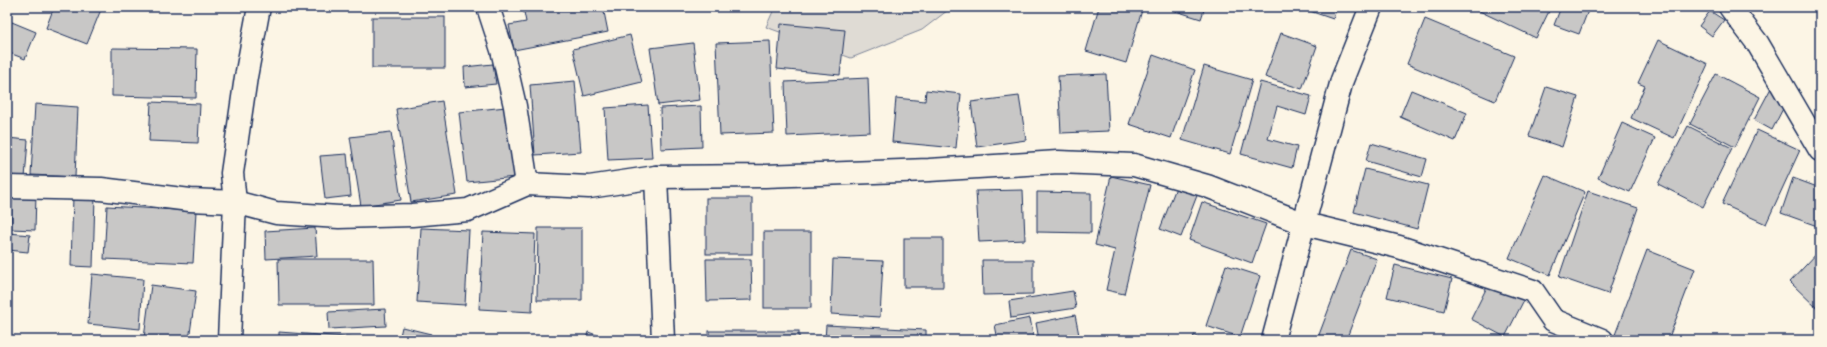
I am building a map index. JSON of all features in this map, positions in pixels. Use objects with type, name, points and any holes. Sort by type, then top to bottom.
[{"type":"street","points":[[229,340],[235,202],[232,173],[259,7]]},
{"type":"street","points":[[488,7],[502,50],[515,106],[527,184]]},
{"type":"street","points":[[1273,340],[1342,80],[1371,7]]},
{"type":"street","points":[[1730,7],[1758,44],[1820,150]]},
{"type":"street","points":[[7,187],[101,189],[190,200],[235,202],[276,213],[339,217],[412,215],[468,210],[527,184],[589,187],[656,178],[930,170],[1058,162],[1134,165],[1207,186],[1305,224],[1399,247],[1533,291],[1553,320],[1602,340]]},
{"type":"street","points":[[656,178],[663,340]]},
{"type":"shaded area","points":[[775,7],[952,7],[922,30],[851,58],[766,27]]},
{"type":"building","points":[[54,7],[102,7],[87,44],[46,28]]},
{"type":"building","points":[[523,7],[603,7],[608,32],[514,50],[509,25],[526,22]]},
{"type":"building","points":[[1099,7],[1143,7],[1126,63],[1086,51]]},
{"type":"building","points":[[1163,7],[1205,7],[1201,19]]},
{"type":"building","points":[[1298,7],[1337,7],[1333,19]]},
{"type":"building","points":[[1471,7],[1551,7],[1536,38]]},
{"type":"building","points":[[1561,7],[1589,8],[1579,34],[1554,25]]},
{"type":"building","points":[[1710,11],[1724,20],[1712,36],[1699,26]]},
{"type":"building","points":[[372,17],[445,17],[445,68],[372,68]]},
{"type":"building","points":[[1425,19],[1514,56],[1495,101],[1407,64]]},
{"type":"building","points":[[7,20],[36,32],[25,59],[7,52]]},
{"type":"building","points":[[781,24],[845,30],[840,75],[777,69]]},
{"type":"building","points":[[1281,33],[1317,46],[1302,89],[1265,77]]},
{"type":"building","points":[[630,35],[642,82],[584,96],[573,49]]},
{"type":"building","points":[[1658,40],[1708,64],[1674,138],[1631,118],[1645,86],[1638,83]]},
{"type":"building","points":[[770,41],[774,133],[720,135],[716,43]]},
{"type":"building","points":[[693,43],[700,100],[658,105],[650,48]]},
{"type":"building","points":[[112,48],[197,49],[196,98],[112,96]]},
{"type":"building","points":[[1153,55],[1195,70],[1171,138],[1129,124]]},
{"type":"building","points":[[493,64],[496,84],[465,87],[464,67]]},
{"type":"building","points":[[1204,66],[1252,80],[1230,154],[1182,140]]},
{"type":"building","points":[[1106,74],[1109,131],[1061,133],[1058,76]]},
{"type":"building","points":[[1716,74],[1760,97],[1735,147],[1690,124]]},
{"type":"building","points":[[868,78],[870,132],[787,136],[785,82]]},
{"type":"building","points":[[575,81],[581,152],[535,155],[530,85]]},
{"type":"building","points":[[1260,82],[1311,96],[1306,115],[1277,106],[1268,139],[1297,147],[1292,168],[1241,154]]},
{"type":"building","points":[[1546,87],[1578,97],[1562,147],[1529,136]]},
{"type":"building","points":[[1771,88],[1789,97],[1772,130],[1754,120]]},
{"type":"building","points":[[926,90],[961,94],[956,148],[892,142],[896,98],[925,101]]},
{"type":"building","points":[[1411,90],[1467,113],[1455,141],[1400,117]]},
{"type":"building","points":[[1019,96],[1026,140],[977,147],[971,102]]},
{"type":"building","points":[[442,101],[457,195],[411,202],[396,109]]},
{"type":"building","points":[[151,102],[200,104],[198,143],[149,141]]},
{"type":"building","points":[[35,104],[78,107],[75,177],[31,175]]},
{"type":"building","points":[[648,105],[652,158],[608,160],[605,108]]},
{"type":"building","points":[[701,106],[702,147],[661,149],[660,108]]},
{"type":"building","points":[[506,107],[515,177],[467,182],[459,112]]},
{"type":"building","points":[[1622,123],[1655,138],[1630,192],[1598,178]]},
{"type":"building","points":[[1688,126],[1732,148],[1703,207],[1658,184]]},
{"type":"building","points":[[1757,130],[1800,150],[1766,224],[1722,204]]},
{"type":"building","points":[[391,132],[401,200],[361,206],[350,137]]},
{"type":"building","points":[[7,138],[28,140],[25,178],[7,177]]},
{"type":"building","points":[[1371,143],[1427,159],[1422,177],[1366,161]]},
{"type":"building","points":[[347,154],[351,196],[325,199],[320,156]]},
{"type":"building","points":[[1365,169],[1428,185],[1417,229],[1354,212]]},
{"type":"building","points":[[1545,175],[1585,192],[1550,275],[1509,258]]},
{"type":"building","points":[[1111,176],[1150,185],[1124,294],[1106,290],[1115,250],[1095,245]]},
{"type":"building","points":[[1793,178],[1820,188],[1820,227],[1781,213]]},
{"type":"building","points":[[1177,185],[1198,193],[1181,237],[1160,229]]},
{"type":"building","points":[[1023,190],[1025,240],[979,242],[976,191]]},
{"type":"building","points":[[1588,191],[1638,208],[1608,294],[1559,277]]},
{"type":"building","points":[[1037,192],[1091,193],[1091,233],[1037,232]]},
{"type":"building","points":[[12,193],[36,195],[35,230],[11,229]]},
{"type":"building","points":[[73,196],[95,196],[93,267],[71,266]]},
{"type":"building","points":[[706,198],[752,198],[752,254],[706,254]]},
{"type":"building","points":[[1202,202],[1266,224],[1252,263],[1189,240]]},
{"type":"building","points":[[107,206],[196,211],[193,263],[104,259]]},
{"type":"building","points":[[315,228],[317,256],[266,259],[265,231]]},
{"type":"building","points":[[421,228],[469,230],[465,305],[417,302]]},
{"type":"building","points":[[538,228],[582,228],[582,300],[537,300]]},
{"type":"building","points":[[483,232],[535,234],[532,312],[479,309]]},
{"type":"building","points":[[764,232],[811,232],[811,308],[764,308]]},
{"type":"building","points":[[9,233],[30,235],[28,252],[8,250]]},
{"type":"building","points":[[904,238],[943,238],[943,287],[904,287]]},
{"type":"building","points":[[1351,250],[1377,259],[1346,340],[1317,340]]},
{"type":"building","points":[[1647,250],[1695,269],[1668,340],[1613,340]]},
{"type":"building","points":[[1820,250],[1820,311],[1790,282]]},
{"type":"building","points":[[278,259],[373,259],[374,305],[279,305]]},
{"type":"building","points":[[706,259],[751,259],[752,300],[707,301]]},
{"type":"building","points":[[833,259],[883,261],[880,317],[831,314]]},
{"type":"building","points":[[982,260],[1033,260],[1033,294],[983,295]]},
{"type":"building","points":[[1226,265],[1260,276],[1240,337],[1206,326]]},
{"type":"building","points":[[1395,265],[1452,279],[1444,311],[1387,297]]},
{"type":"building","points":[[92,274],[143,279],[140,329],[88,324]]},
{"type":"building","points":[[1491,279],[1526,296],[1505,337],[1471,319]]},
{"type":"building","points":[[151,285],[196,291],[189,340],[161,340],[144,338]]},
{"type":"building","points":[[1073,291],[1076,308],[1011,318],[1009,301]]},
{"type":"building","points":[[385,309],[386,326],[329,329],[328,312]]},
{"type":"building","points":[[1075,315],[1080,340],[1039,340],[1036,323]]},
{"type":"building","points":[[1030,318],[1034,340],[998,340],[995,325]]},
{"type":"building","points":[[826,325],[926,330],[926,340],[825,340]]},
{"type":"building","points":[[402,327],[431,334],[430,340],[399,340]]},
{"type":"building","points":[[709,331],[799,331],[799,340],[709,340]]},
{"type":"building","points":[[279,332],[372,339],[372,340],[279,340]]},
{"type":"building","points":[[588,332],[611,340],[586,340]]},
{"type":"building","points":[[1194,335],[1206,340],[1193,340]]}]
